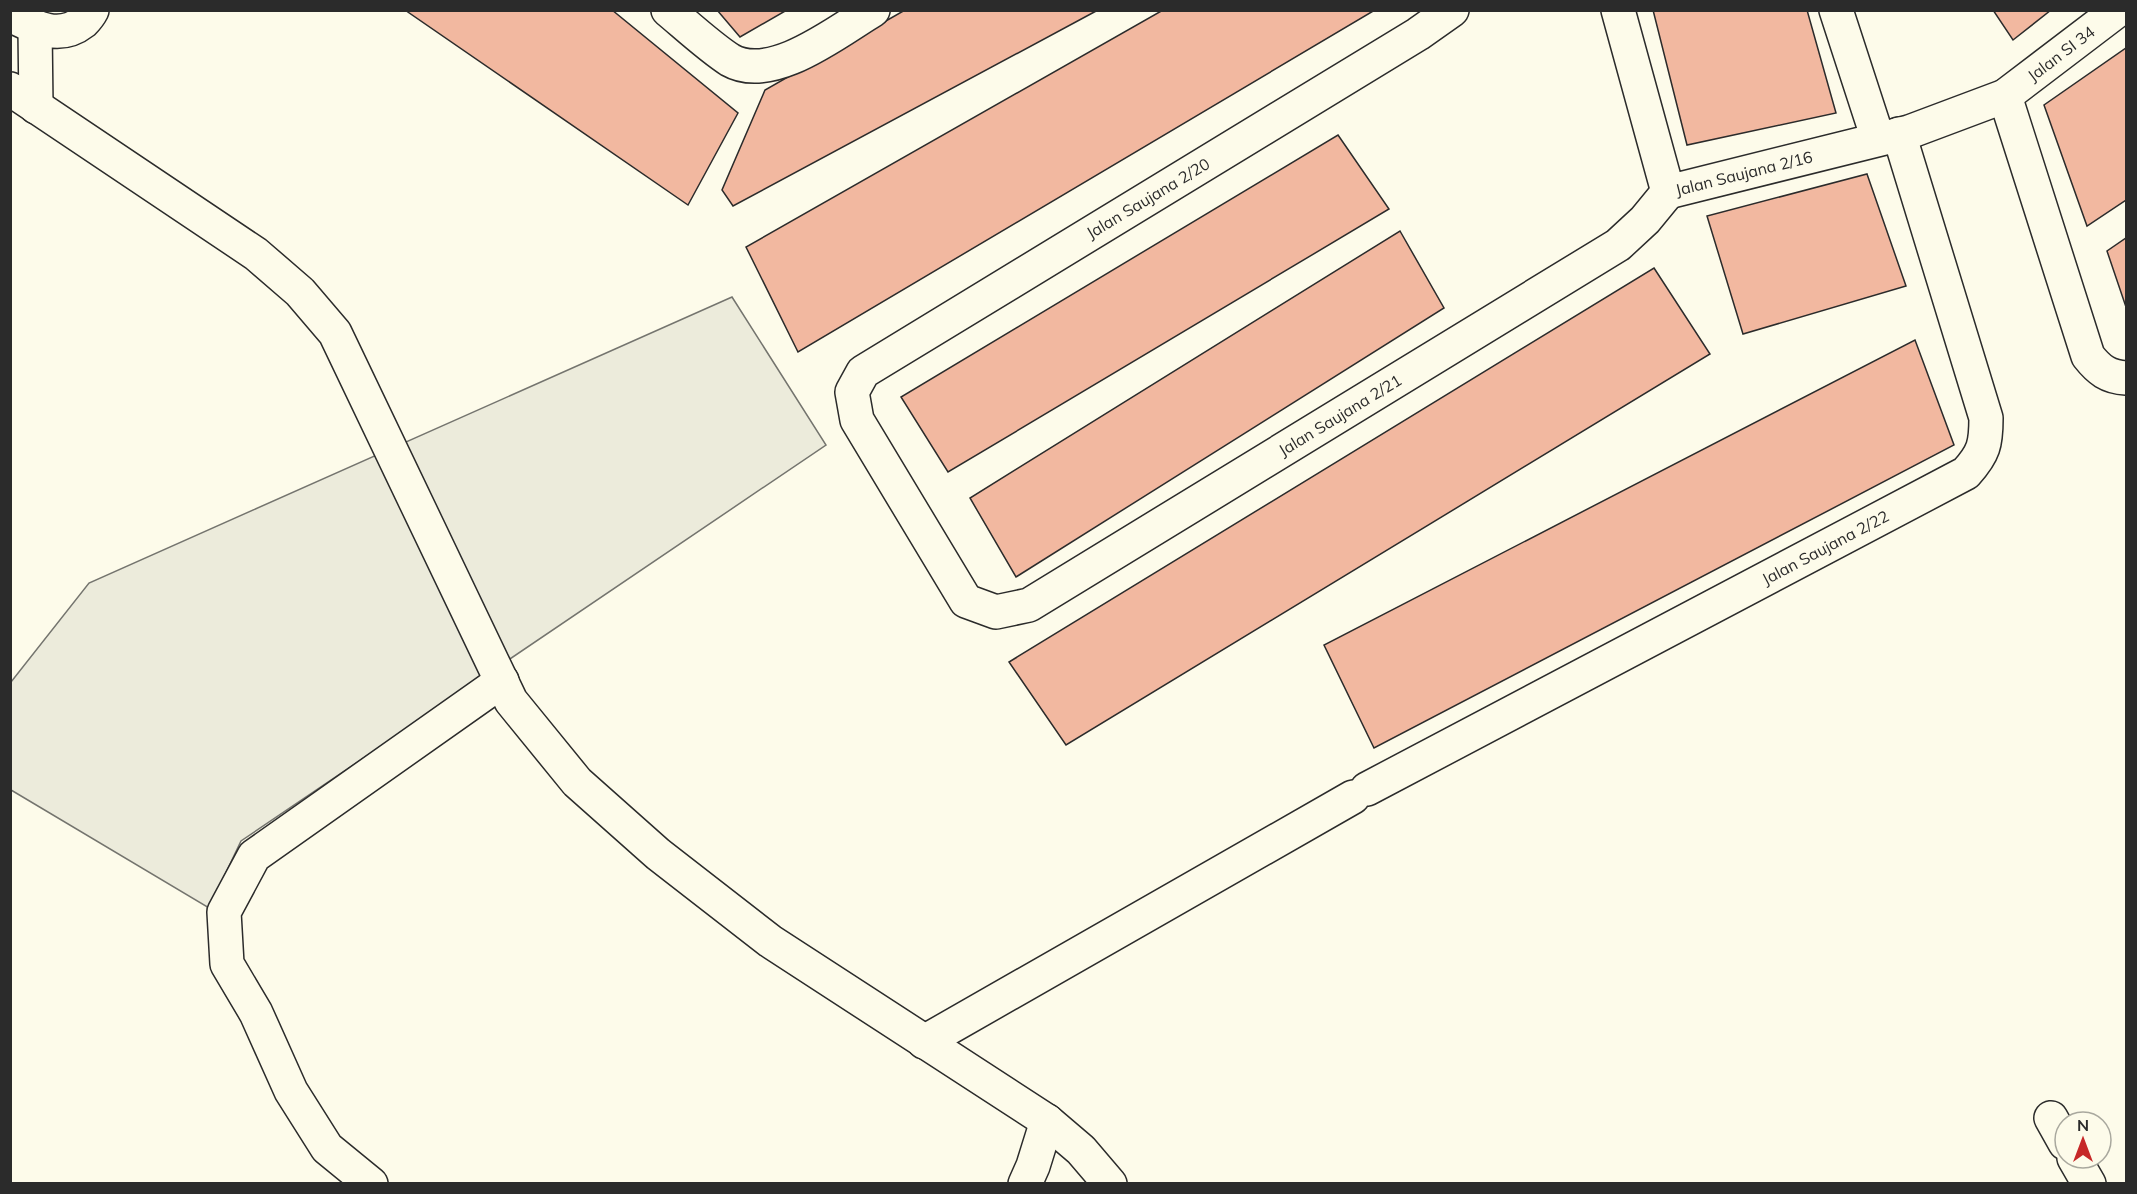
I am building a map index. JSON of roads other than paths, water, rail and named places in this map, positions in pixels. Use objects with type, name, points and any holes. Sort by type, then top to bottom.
[{"type":"street","points":[[668,10],[731,60],[751,66],[793,58],[873,10]]},
{"type":"street","name":"Jalan Saujana 2/20","points":[[996,612],[966,601],[857,420],[852,392],[863,372],[1418,34],[1452,10]]},
{"type":"street","name":"Jalan Saujana 2/16","points":[[1618,10],[1668,192],[1895,135]]},
{"type":"street","name":"Jalan Saujana 2/22","points":[[924,1042],[1360,793],[1966,473],[1980,458],[1986,441],[1986,418],[1895,135],[1836,10]]},
{"type":"street","name":"Jalan SI 34","points":[[1895,135],[1998,98],[2118,10]]},
{"type":"street","points":[[82,20],[54,31],[23,21],[23,98],[256,254],[300,291],[335,333],[511,701],[577,782],[658,854],[770,941],[1047,1121],[1081,1150],[1110,1184]]},
{"type":"street","points":[[1998,98],[2088,356],[2099,370],[2116,377],[2127,378]]},
{"type":"street","name":"Jalan Saujana 2/21","points":[[996,612],[1029,605],[1618,245],[1645,220],[1668,192]]},
{"type":"street","points":[[371,1184],[327,1148],[291,1091],[256,1013],[227,964],[224,912],[255,856],[502,681]]},
{"type":"street","points":[[1024,1184],[1033,1166],[1047,1121]]},
{"type":"street","points":[[2081,1170],[2089,1184]]}]
